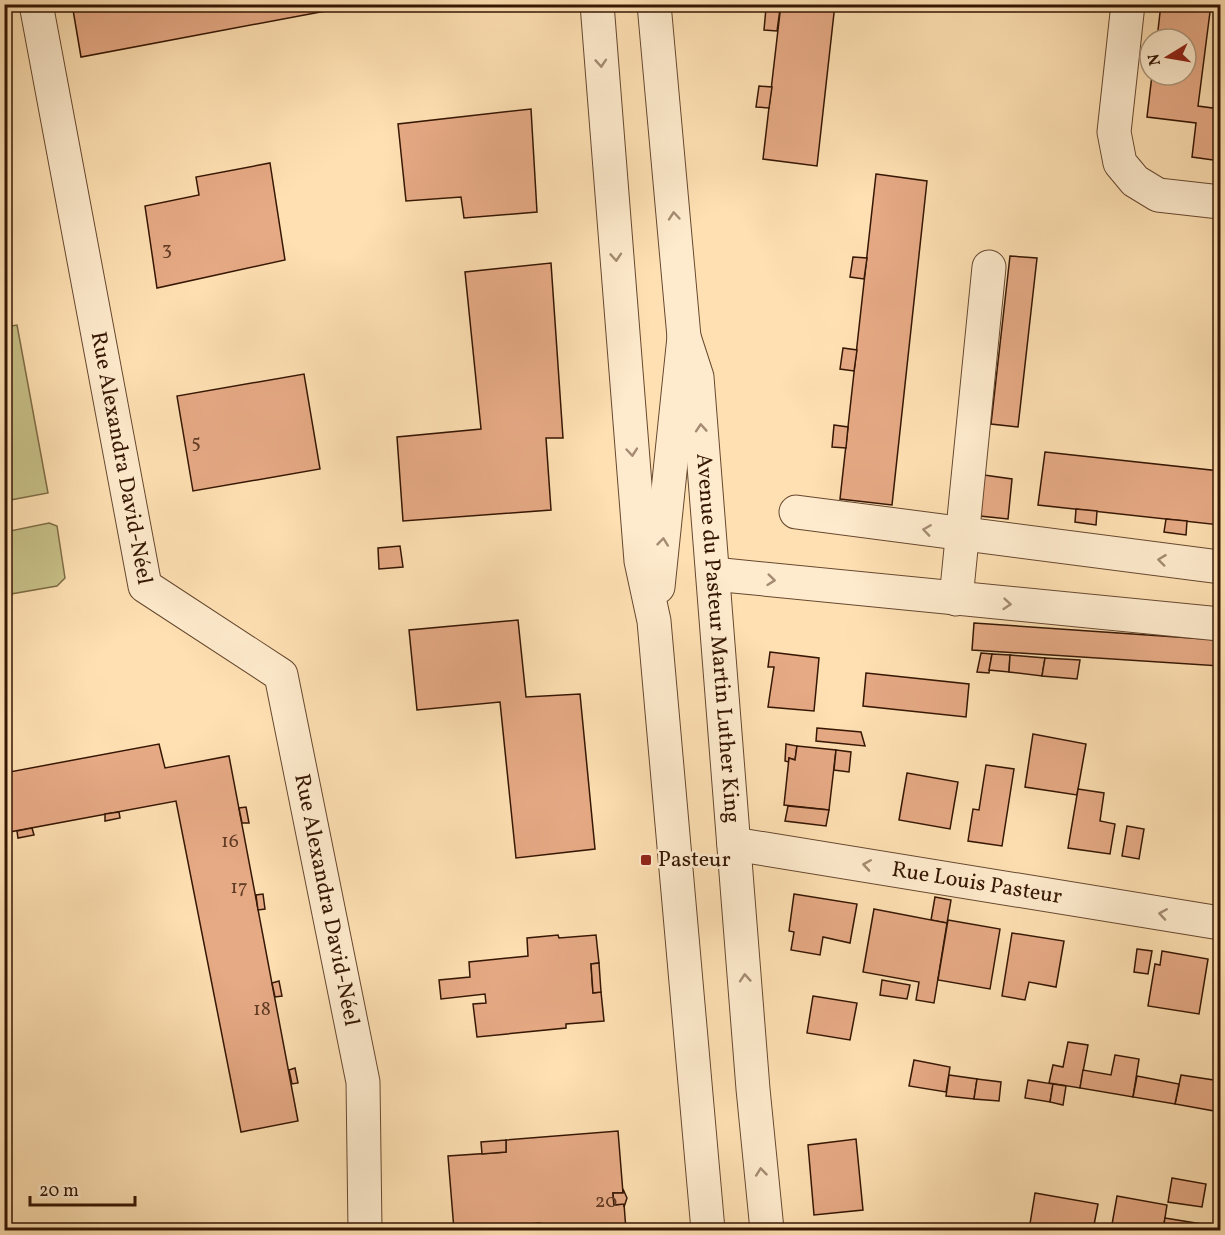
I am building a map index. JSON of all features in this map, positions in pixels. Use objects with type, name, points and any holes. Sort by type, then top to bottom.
[{"type":"street","name":"Rue Alexandra David-Néel","points":[[36,4],[145,586],[281,675],[363,1082],[365,1230]]},
{"type":"street","name":"Avenue du Pasteur Martin Luther King","points":[[597,4],[641,561],[654,621],[708,1230]]},
{"type":"street","name":"Avenue du Pasteur Martin Luther King","points":[[654,4],[684,337],[654,621]]},
{"type":"street","points":[[1128,4],[1114,132],[1120,163],[1135,181],[1158,195],[1221,202]]},
{"type":"street","points":[[956,599],[960,535],[989,267]]},
{"type":"street","name":"Avenue du Pasteur Martin Luther King","points":[[684,337],[698,377],[767,1230]]},
{"type":"street","points":[[796,512],[1221,567]]},
{"type":"street","points":[[713,574],[1221,624]]},
{"type":"street","name":"Rue Louis Pasteur","points":[[734,844],[1221,923]]},
{"type":"shaded area","points":[[17,325],[48,493],[5,501],[5,327]]},
{"type":"shaded area","points":[[49,523],[57,526],[65,578],[57,586],[5,595],[5,532]]},
{"type":"building","points":[[72,4],[363,4],[81,57]]},
{"type":"building","points":[[781,4],[835,4],[817,166],[763,159]]},
{"type":"building","points":[[1161,4],[1211,4],[1198,106],[1220,109],[1220,161],[1192,157],[1196,123],[1147,117],[1151,87],[1198,87],[1198,27],[1158,27]]},
{"type":"building","points":[[766,8],[780,9],[777,31],[764,30]]},
{"type":"building","points":[[759,86],[772,87],[769,108],[756,107]]},
{"type":"building","points":[[531,109],[537,212],[464,218],[461,197],[406,201],[398,124]]},
{"type":"building","points":[[270,163],[285,260],[157,288],[145,206],[199,195],[196,177]]},
{"type":"building","points":[[876,174],[927,181],[892,505],[840,499]]},
{"type":"building","points":[[1010,256],[1037,258],[1018,427],[991,424]]},
{"type":"building","points":[[853,257],[867,258],[864,279],[850,277]]},
{"type":"building","points":[[551,263],[563,438],[546,438],[551,510],[403,521],[397,437],[481,429],[465,272]]},
{"type":"building","points":[[843,348],[857,350],[854,371],[840,369]]},
{"type":"building","points":[[304,374],[320,469],[193,491],[177,396]]},
{"type":"building","points":[[834,425],[848,427],[846,448],[832,447]]},
{"type":"building","points":[[1045,452],[1220,471],[1220,525],[1038,505]]},
{"type":"building","points":[[984,475],[1012,479],[1008,519],[980,516]]},
{"type":"building","points":[[1076,509],[1097,511],[1096,525],[1075,522]]},
{"type":"building","points":[[1166,519],[1187,521],[1186,535],[1164,532]]},
{"type":"building","points":[[400,546],[403,567],[379,569],[378,548]]},
{"type":"building","points":[[518,620],[526,697],[580,694],[595,849],[516,858],[500,702],[417,710],[409,630]]},
{"type":"building","points":[[974,623],[1220,640],[1220,666],[972,650]]},
{"type":"building","points":[[770,652],[819,658],[814,711],[768,707],[774,667],[768,667]]},
{"type":"building","points":[[981,653],[992,654],[989,673],[977,672]]},
{"type":"building","points":[[992,654],[1010,655],[1009,672],[989,670]]},
{"type":"building","points":[[1010,655],[1045,658],[1042,676],[1009,672]]},
{"type":"building","points":[[1045,658],[1080,660],[1077,679],[1042,676]]},
{"type":"building","points":[[866,673],[969,684],[966,717],[863,706]]},
{"type":"building","points":[[817,728],[861,732],[865,746],[816,741]]},
{"type":"building","points":[[1033,734],[1086,744],[1077,795],[1025,787]]},
{"type":"building","points":[[159,744],[165,768],[229,756],[298,1121],[241,1132],[176,801],[4,833],[4,773]]},
{"type":"building","points":[[786,744],[797,746],[795,760],[789,758],[789,762],[785,761]]},
{"type":"building","points":[[797,746],[836,750],[829,810],[784,805],[789,758],[795,760]]},
{"type":"building","points":[[836,750],[851,752],[849,772],[834,770]]},
{"type":"building","points":[[986,765],[1014,769],[1002,846],[968,841],[973,809],[979,810]]},
{"type":"building","points":[[907,773],[958,782],[950,829],[899,820]]},
{"type":"building","points":[[1078,789],[1104,793],[1100,821],[1115,824],[1110,854],[1068,848]]},
{"type":"building","points":[[788,806],[829,810],[826,826],[785,821]]},
{"type":"building","points":[[246,807],[249,823],[242,823],[239,808]]},
{"type":"building","points":[[119,812],[120,818],[105,821],[105,814]]},
{"type":"building","points":[[1127,826],[1144,829],[1139,859],[1122,856]]},
{"type":"building","points":[[32,828],[34,835],[18,838],[17,831]]},
{"type":"building","points":[[263,894],[265,909],[258,910],[256,895]]},
{"type":"building","points":[[794,894],[857,904],[850,943],[823,937],[820,955],[791,950],[794,932],[789,931]]},
{"type":"building","points":[[935,897],[951,900],[947,923],[931,920]]},
{"type":"building","points":[[874,909],[947,923],[934,1003],[916,1000],[919,982],[863,972]]},
{"type":"building","points":[[948,920],[1000,929],[990,989],[938,980]]},
{"type":"building","points":[[1012,933],[1064,941],[1056,987],[1029,982],[1025,1000],[1002,996]]},
{"type":"building","points":[[558,935],[559,938],[596,935],[599,963],[591,964],[593,993],[601,992],[604,1021],[566,1024],[566,1028],[477,1037],[473,1004],[486,1003],[485,994],[441,999],[439,980],[470,977],[469,962],[528,956],[527,938]]},
{"type":"building","points":[[1137,949],[1152,951],[1148,974],[1134,972]]},
{"type":"building","points":[[1162,951],[1208,959],[1199,1014],[1148,1006],[1155,964],[1160,965]]},
{"type":"building","points":[[599,963],[601,992],[593,993],[591,964]]},
{"type":"building","points":[[882,980],[910,985],[907,999],[880,995]]},
{"type":"building","points":[[279,981],[282,996],[275,997],[272,983]]},
{"type":"building","points":[[813,996],[857,1003],[850,1040],[807,1033]]},
{"type":"building","points":[[1068,1042],[1088,1045],[1080,1088],[1049,1083],[1053,1065],[1063,1067]]},
{"type":"building","points":[[1115,1055],[1139,1059],[1133,1097],[1080,1088],[1083,1070],[1111,1075]]},
{"type":"building","points":[[914,1060],[950,1067],[946,1092],[909,1086]]},
{"type":"building","points":[[295,1068],[298,1083],[292,1084],[289,1070]]},
{"type":"building","points":[[949,1075],[977,1079],[974,1099],[946,1096]]},
{"type":"building","points":[[1181,1075],[1220,1081],[1220,1112],[1175,1104]]},
{"type":"building","points":[[1137,1076],[1179,1084],[1175,1104],[1133,1097]]},
{"type":"building","points":[[977,1079],[1001,1082],[999,1101],[974,1099]]},
{"type":"building","points":[[1028,1080],[1053,1084],[1050,1102],[1025,1098]]},
{"type":"building","points":[[1053,1084],[1066,1086],[1063,1105],[1050,1102]]},
{"type":"building","points":[[618,1131],[623,1193],[613,1193],[614,1205],[624,1204],[626,1230],[541,1230],[540,1223],[454,1230],[448,1156],[506,1152],[506,1140]]},
{"type":"building","points":[[856,1139],[863,1210],[814,1215],[808,1145]]},
{"type":"building","points":[[506,1140],[506,1152],[482,1154],[481,1142]]},
{"type":"building","points":[[1172,1178],[1206,1184],[1202,1207],[1168,1202]]},
{"type":"building","points":[[623,1189],[627,1198],[624,1207],[624,1204],[614,1205],[613,1193],[623,1193]]},
{"type":"building","points":[[1035,1193],[1098,1204],[1093,1230],[1029,1230]]},
{"type":"building","points":[[1117,1196],[1167,1205],[1163,1230],[1111,1230]]},
{"type":"building","points":[[1165,1218],[1220,1227],[1220,1230],[1163,1230]]},
{"type":"place","name":"Pasteur","points":[[646,860]]}]
